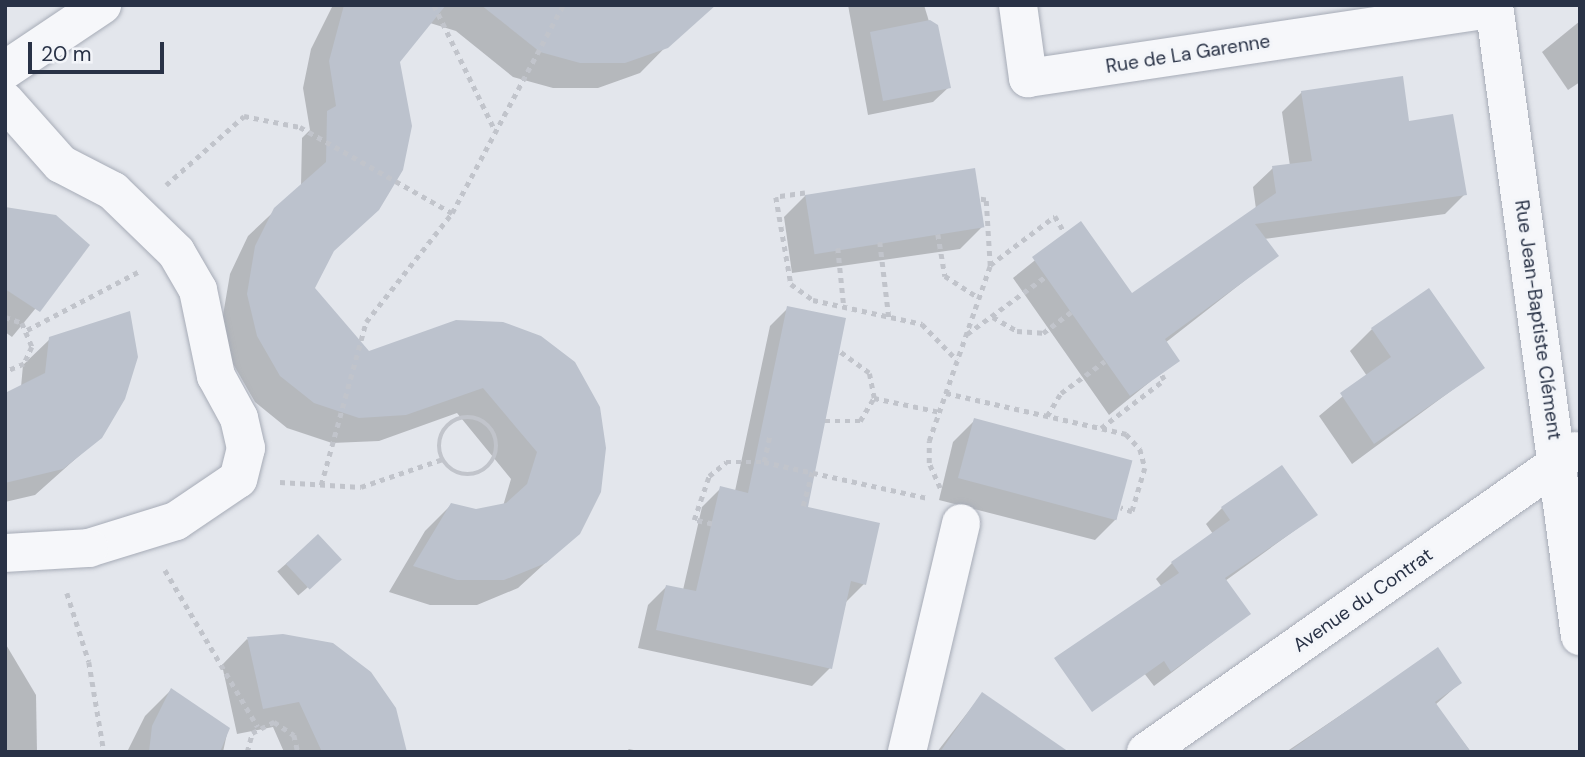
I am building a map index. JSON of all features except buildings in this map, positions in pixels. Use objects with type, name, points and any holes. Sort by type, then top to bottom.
[{"type":"street","points":[[5,70],[102,5]]},
{"type":"street","name":"Rue de La Garenne","points":[[1018,5],[1028,78],[1494,6]]},
{"type":"street","name":"Rue Jean-Baptiste Clément","points":[[1494,6],[1569,455],[1580,636]]},
{"type":"street","points":[[5,100],[61,164],[136,211],[176,252],[198,290],[216,376],[239,418],[246,448],[238,479],[176,521],[143,533],[56,554],[5,554]]},
{"type":"street","name":"Avenue du Contrat","points":[[1146,752],[1569,455]]},
{"type":"street","points":[[907,752],[954,513]]},
{"type":"path","points":[[434,5],[496,131]]},
{"type":"path","points":[[321,485],[366,322],[452,213],[564,5]]},
{"type":"path","points":[[136,211],[244,116],[300,127],[452,213]]},
{"type":"path","points":[[805,193],[776,197],[791,284],[813,300],[922,324],[957,361]]},
{"type":"path","points":[[954,513],[929,463],[940,412],[990,266],[986,200],[979,199]]},
{"type":"path","points":[[990,266],[1055,216],[1065,233]]},
{"type":"path","points":[[938,234],[945,276],[979,298]]},
{"type":"path","points":[[880,242],[889,317]]},
{"type":"path","points":[[838,248],[844,307]]},
{"type":"path","points":[[27,330],[176,252]]},
{"type":"path","points":[[966,334],[1045,277]]},
{"type":"path","points":[[993,317],[1017,331],[1043,333],[1071,312]]},
{"type":"path","points":[[5,317],[27,330]]},
{"type":"path","points":[[5,372],[30,357],[27,330]]},
{"type":"path","points":[[824,421],[860,421],[874,398],[869,373],[839,351]]},
{"type":"path","points":[[1047,416],[1061,393],[1105,361]]},
{"type":"path","points":[[1101,428],[1164,380],[1161,374]]},
{"type":"path","points":[[946,393],[1126,434],[1140,449],[1146,468],[1132,512],[1121,508]]},
{"type":"path","points":[[874,398],[940,412]]},
{"type":"path","points":[[457,419],[477,419],[492,430],[497,448],[483,471],[456,472],[443,459],[443,432],[457,419]]},
{"type":"path","points":[[764,461],[770,434]]},
{"type":"path","points":[[238,479],[361,487],[443,459]]},
{"type":"path","points":[[712,524],[694,520],[709,476],[726,462],[764,461],[954,513]]},
{"type":"path","points":[[803,506],[812,472]]},
{"type":"path","points":[[143,533],[258,727]]},
{"type":"path","points":[[56,554],[89,662],[104,752]]},
{"type":"path","points":[[258,727],[281,724],[294,735],[298,752]]},
{"type":"path","points":[[247,752],[258,727]]}]
